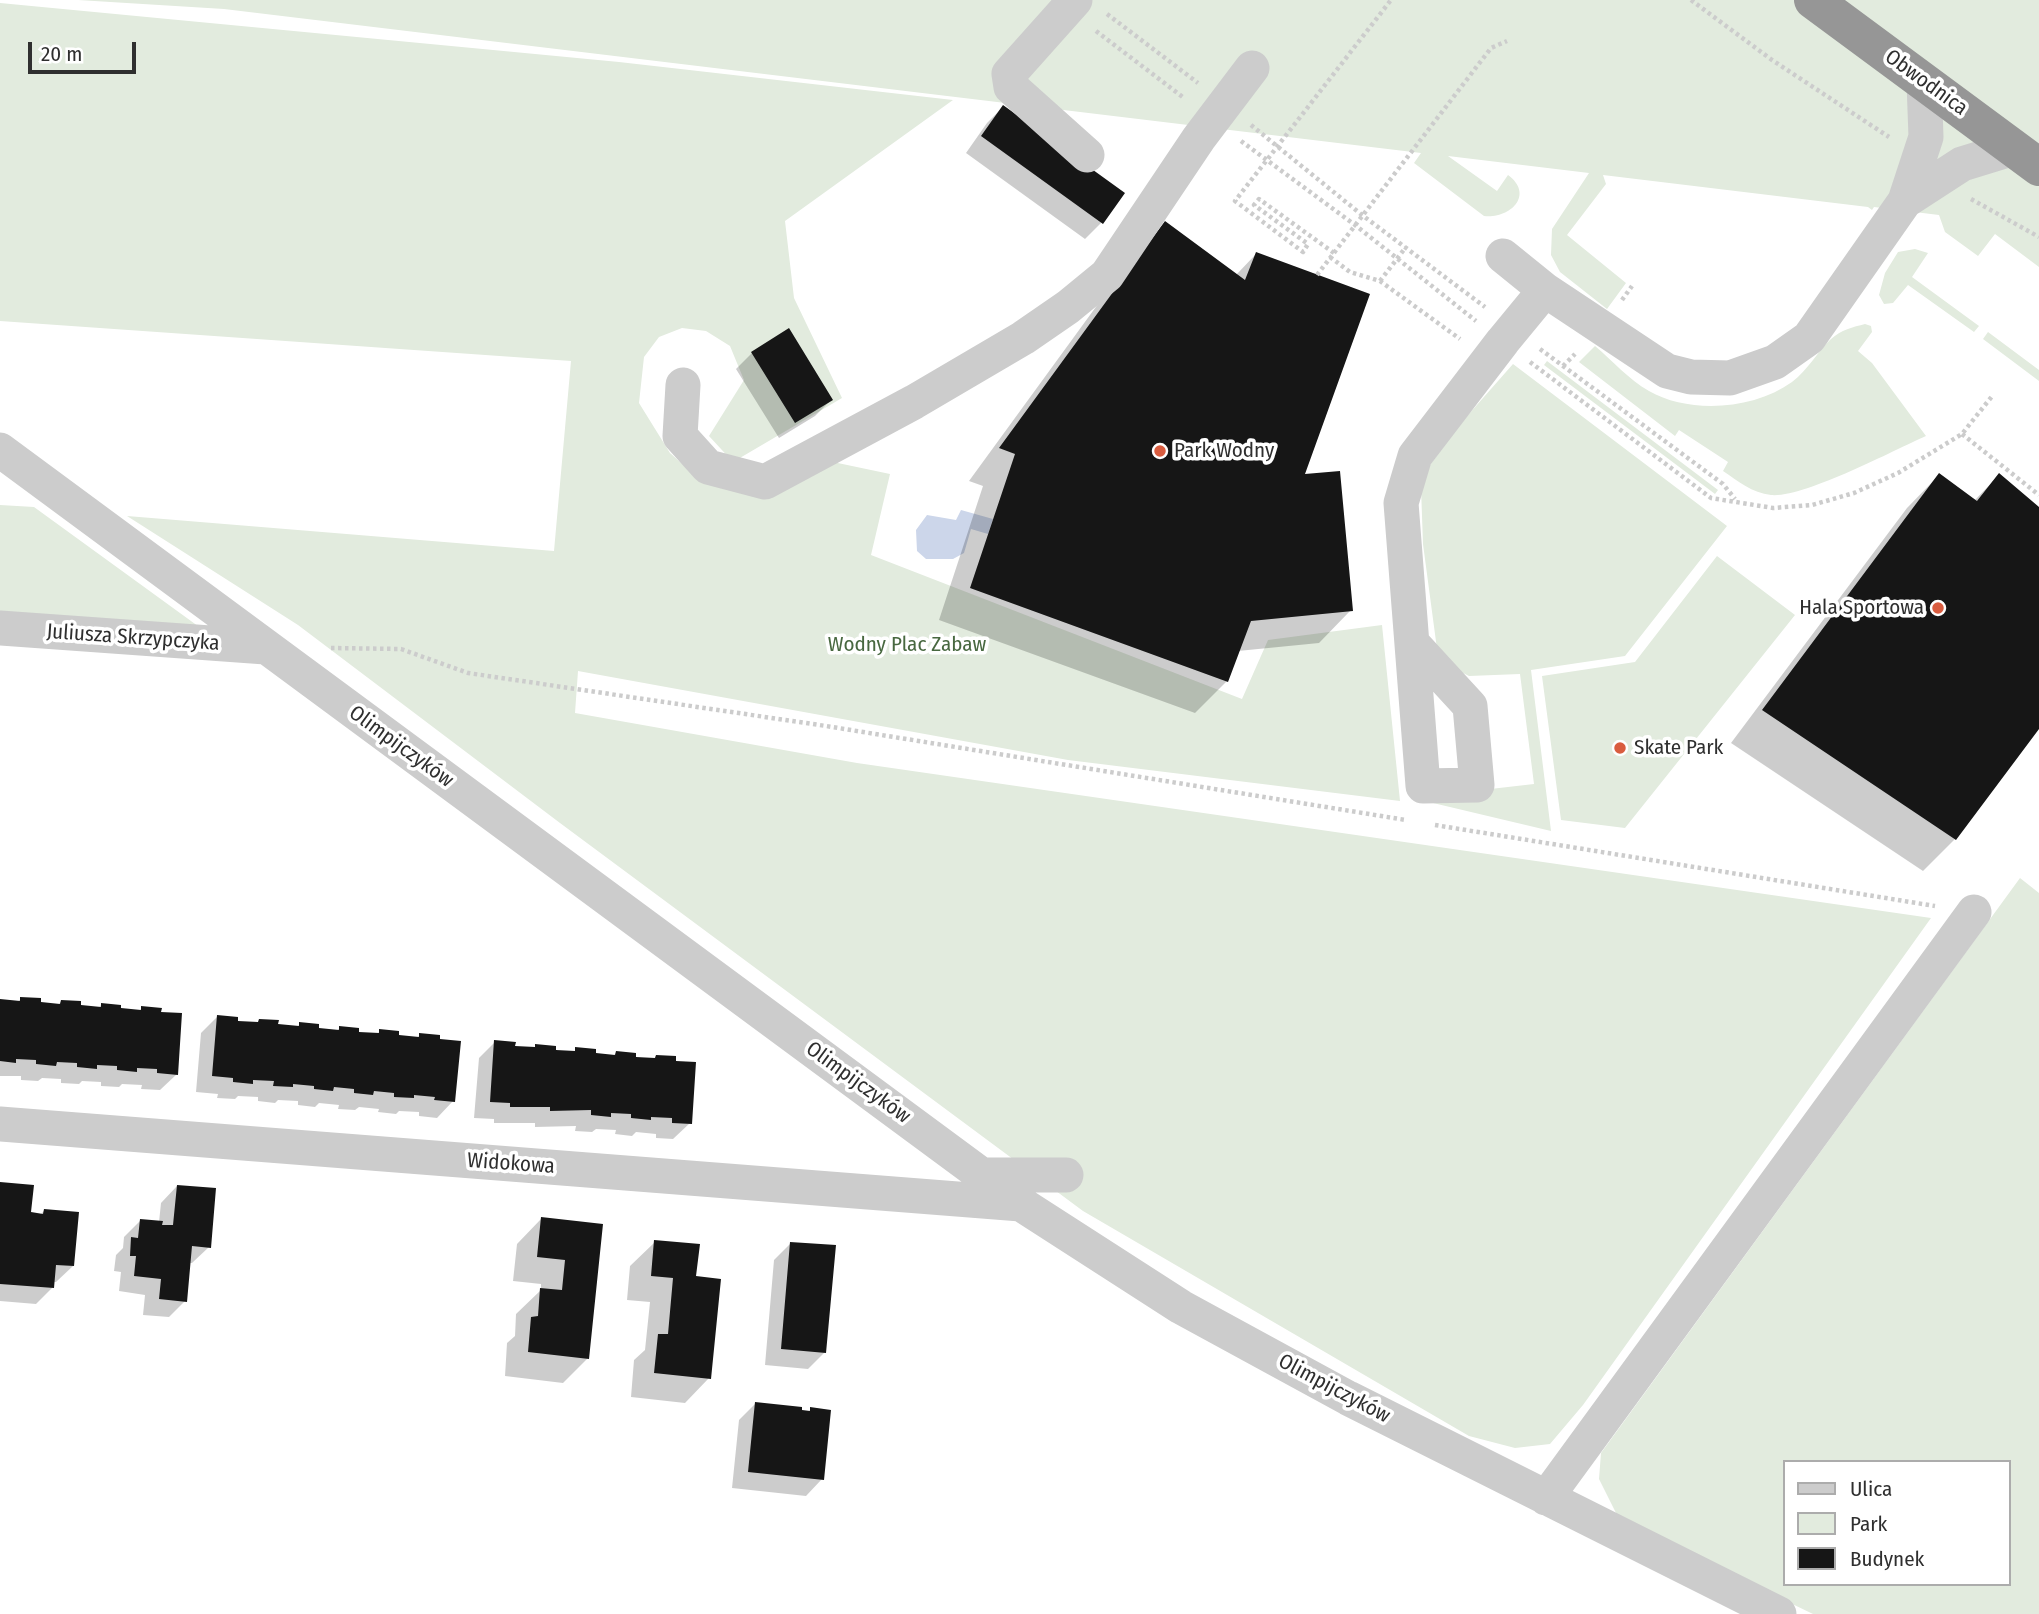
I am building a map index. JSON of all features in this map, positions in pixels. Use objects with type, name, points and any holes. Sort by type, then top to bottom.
[{"type":"highway","name":"Obwodnica","points":[[1813,0],[1924,82],[2031,152]]},
{"type":"highway","name":"Obwodnica","points":[[1846,0],[2031,152]]},
{"type":"street","points":[[1080,6],[1009,74],[1011,87],[1087,155]]},
{"type":"street","points":[[683,385],[680,436],[708,467],[765,482],[968,371],[1068,307],[1107,275],[1252,68]]},
{"type":"street","points":[[1503,256],[1545,290],[1667,371],[1690,377],[1730,379],[1775,362],[1809,338],[1905,201],[1926,138],[1924,82]]},
{"type":"street","points":[[1905,201],[1962,164],[2031,152]]},
{"type":"street","points":[[1413,644],[1401,503],[1415,456],[1486,344],[1545,290]]},
{"type":"street","name":"Olimpijczyków","points":[[0,450],[1021,1204],[1181,1307],[1348,1398],[1779,1614]]},
{"type":"street","name":"Juliusza Skrzypczyka","points":[[0,628],[266,647]]},
{"type":"street","points":[[1546,1498],[1973,912]]},
{"type":"street","name":"Widokowa","points":[[0,1124],[1021,1204]]},
{"type":"street","points":[[982,1175],[1066,1175]]},
{"type":"path","points":[[1391,0],[1236,201],[1303,252],[1308,244],[1254,205],[1259,199],[1350,272],[1380,281],[1486,344]]},
{"type":"path","points":[[1691,0],[1772,60],[1894,141]]},
{"type":"path","points":[[1080,6],[1220,112],[1277,145],[1362,215],[1494,313]]},
{"type":"path","points":[[1080,6],[1220,112],[1266,159],[1397,258],[1486,344]]},
{"type":"path","points":[[1317,275],[1491,48],[1507,41]]},
{"type":"path","points":[[1968,197],[2039,237]]},
{"type":"path","points":[[1380,281],[1406,247]]},
{"type":"path","points":[[1531,342],[1723,484],[1736,500]]},
{"type":"path","points":[[1528,361],[1712,498],[1773,508],[1811,505],[1854,493],[1898,472],[1962,434],[1993,396]]},
{"type":"path","points":[[1962,434],[2039,495]]},
{"type":"path","points":[[266,647],[401,649],[468,673],[840,728],[1414,821]]},
{"type":"path","points":[[1427,823],[1973,912]]},
{"type":"green space","points":[[78,0],[2039,0],[2039,267],[1995,234],[1978,256],[1945,232],[1939,215],[1874,207],[1872,210],[1868,207],[1603,175],[1606,184],[1567,235],[1626,283],[1607,309],[1560,272],[1551,255],[1552,229],[1589,173],[1448,156],[1497,191],[1508,175],[1516,183],[1519,198],[1516,204],[1503,214],[1484,216],[1414,163],[1421,153],[224,9]]},
{"type":"green space","name":"Wodny Plac Zabaw","points":[[0,3],[619,62],[953,100],[785,221],[794,298],[842,398],[733,462],[709,436],[744,380],[730,346],[706,331],[682,328],[659,337],[644,357],[639,403],[670,453],[699,479],[833,462],[890,474],[871,555],[1242,699],[1268,640],[1382,625],[1400,801],[1068,760],[578,671],[575,713],[857,763],[1931,918],[1583,1405],[1550,1444],[1515,1448],[1469,1436],[1083,1211],[298,625],[127,516],[554,551],[571,361],[0,321]]},
{"type":"green space","points":[[1915,249],[1928,253],[1912,277],[1979,326],[1974,332],[1908,285],[1893,303],[1884,304],[1879,295],[1885,273],[1898,252]]},
{"type":"green space","points":[[1865,324],[1871,326],[1872,332],[1858,351],[1872,363],[1926,436],[1826,482],[1786,494],[1764,494],[1740,482],[1723,471],[1728,462],[1679,430],[1675,436],[1579,362],[1595,346],[1649,391],[1683,403],[1721,406],[1759,398],[1792,382],[1835,336]]},
{"type":"green space","points":[[1988,332],[2039,370],[2039,381],[1983,339]]},
{"type":"green space","points":[[1547,361],[1718,490],[1715,494],[1544,365]]},
{"type":"green space","points":[[1513,364],[1727,526],[1625,656],[1531,670],[1551,831],[1412,798],[1534,784],[1520,674],[1469,676],[1449,666],[1437,649],[1423,544],[1421,488],[1430,465],[1461,423]]},
{"type":"green space","points":[[0,505],[34,507],[202,629],[0,612]]},
{"type":"green space","name":"Skate Park","points":[[1717,556],[1795,615],[1625,828],[1561,820],[1542,676],[1635,662]]},
{"type":"green space","points":[[2020,878],[2039,893],[2039,1614],[1813,1614],[1620,1521],[1599,1479],[1601,1453]]},
{"type":"water","points":[[961,510],[993,519],[988,534],[971,529],[964,553],[953,559],[926,559],[917,551],[916,530],[927,515],[956,520]]},
{"type":"building","points":[[1003,105],[1125,193],[1103,224],[981,136]]},
{"type":"building","name":"Park Wodny","points":[[1165,221],[1245,280],[1256,252],[1370,294],[1305,474],[1340,471],[1353,611],[1251,621],[1228,682],[970,588],[1015,454],[999,448]]},
{"type":"building","points":[[789,328],[833,400],[795,423],[751,352]]},
{"type":"building","name":"Hala Sportowa","points":[[1939,473],[1977,501],[1999,473],[2039,507],[2039,729],[1956,840],[1762,710]]},
{"type":"building","points":[[20,997],[41,998],[41,1002],[60,1004],[61,1000],[81,1001],[81,1005],[101,1007],[101,1003],[141,1010],[141,1006],[162,1008],[161,1012],[182,1013],[178,1075],[157,1073],[157,1069],[137,1068],[137,1072],[117,1070],[117,1066],[97,1065],[97,1069],[77,1067],[77,1063],[57,1062],[56,1066],[36,1064],[36,1060],[16,1059],[16,1063],[0,1061],[0,999],[20,1001]]},
{"type":"building","points":[[217,1015],[238,1017],[238,1021],[279,1020],[278,1024],[299,1026],[299,1022],[339,1030],[339,1026],[359,1028],[359,1032],[379,1033],[379,1029],[419,1037],[419,1033],[440,1035],[440,1039],[461,1041],[455,1102],[414,1095],[414,1098],[394,1097],[394,1093],[374,1091],[373,1095],[354,1093],[354,1089],[334,1087],[333,1091],[293,1084],[293,1087],[273,1086],[274,1081],[253,1080],[253,1084],[233,1082],[233,1078],[212,1076]]},
{"type":"building","points":[[494,1040],[516,1042],[515,1046],[556,1046],[556,1050],[575,1051],[575,1047],[596,1049],[596,1053],[615,1055],[616,1051],[636,1053],[636,1057],[676,1056],[676,1061],[696,1062],[692,1124],[672,1123],[672,1118],[651,1117],[651,1120],[631,1118],[631,1114],[611,1113],[611,1117],[591,1115],[591,1110],[550,1111],[550,1107],[510,1107],[510,1103],[490,1102]]},
{"type":"building","points":[[0,1182],[34,1185],[31,1212],[43,1214],[44,1209],[79,1212],[74,1266],[56,1265],[54,1288],[0,1284]]},
{"type":"building","points":[[177,1185],[216,1188],[211,1248],[192,1246],[187,1302],[159,1299],[161,1279],[134,1276],[136,1256],[130,1256],[131,1237],[138,1238],[140,1219],[163,1221],[162,1225],[173,1225]]},
{"type":"building","points":[[541,1217],[603,1224],[589,1359],[528,1352],[531,1317],[538,1316],[540,1288],[562,1290],[565,1260],[537,1257]]},
{"type":"building","points":[[654,1240],[700,1244],[696,1276],[721,1279],[711,1379],[654,1373],[658,1334],[668,1334],[673,1278],[651,1276]]},
{"type":"building","points":[[790,1242],[836,1245],[826,1353],[781,1349]]},
{"type":"building","points":[[755,1402],[802,1407],[802,1410],[810,1411],[810,1407],[831,1410],[824,1480],[748,1472]]},
{"type":"place","name":"Park Wodny","points":[[1160,451]]},
{"type":"place","name":"Hala Sportowa","points":[[1938,608]]},
{"type":"place","name":"Skate Park","points":[[1620,748]]}]
